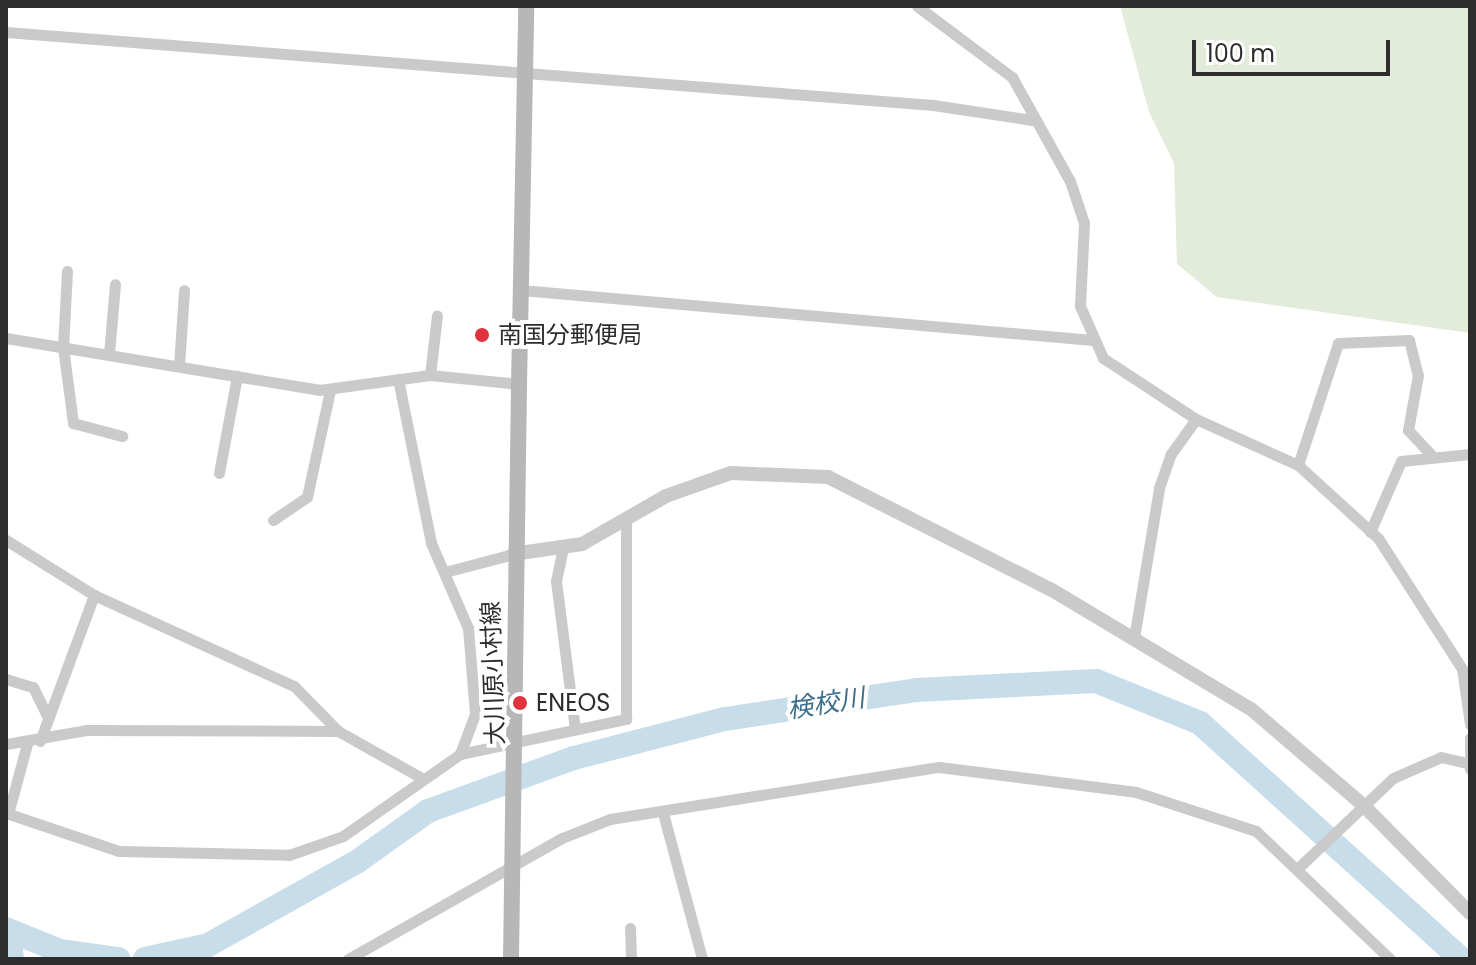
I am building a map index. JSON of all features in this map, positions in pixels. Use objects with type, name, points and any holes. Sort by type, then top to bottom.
[{"type":"main road","name":"大川原小村線","points":[[511,959],[520,743],[513,554],[526,6]]},
{"type":"street","points":[[917,6],[1012,77],[1082,210],[1080,306],[1103,358],[1196,419],[1298,465],[1370,532],[1450,647],[1470,724]]},
{"type":"street","points":[[6,32],[525,73],[1032,120]]},
{"type":"street","points":[[67,271],[63,347],[73,423],[122,436]]},
{"type":"street","points":[[109,354],[115,284]]},
{"type":"street","points":[[179,366],[184,290]]},
{"type":"street","points":[[521,290],[1093,340]]},
{"type":"street","points":[[430,375],[437,315]]},
{"type":"street","points":[[6,338],[330,391],[430,375],[519,384]]},
{"type":"street","points":[[1298,465],[1338,343],[1409,340],[1418,375],[1408,430],[1433,457]]},
{"type":"street","points":[[219,473],[237,376]]},
{"type":"street","points":[[398,379],[431,543],[468,628],[475,714],[460,754]]},
{"type":"street","points":[[273,520],[307,497],[330,391]]},
{"type":"street","points":[[1134,638],[1159,488],[1171,454],[1196,419]]},
{"type":"street","points":[[1370,532],[1401,461],[1470,454]]},
{"type":"street","points":[[445,572],[513,554],[563,548],[731,473],[828,477],[933,525],[1134,638],[1251,709],[1470,913]]},
{"type":"street","points":[[27,744],[7,813],[119,851],[289,855],[343,836],[420,777],[460,754],[626,719],[626,520]]},
{"type":"street","points":[[6,540],[94,595],[294,686],[338,731],[420,777]]},
{"type":"street","points":[[563,548],[556,581],[575,729]]},
{"type":"street","points":[[40,741],[94,595]]},
{"type":"street","points":[[6,679],[33,687],[48,718]]},
{"type":"street","points":[[6,744],[27,744],[86,730],[338,731]]},
{"type":"street","points":[[1302,865],[1358,807],[1419,761],[1441,757],[1468,766],[1470,738]]},
{"type":"street","points":[[348,959],[516,866],[610,819],[939,767],[975,768],[1185,803],[1256,831],[1302,865],[1390,959]]},
{"type":"street","points":[[663,813],[702,959]]},
{"type":"street","points":[[630,928],[631,959]]},
{"type":"green space","points":[[1120,6],[1470,6],[1470,333],[1217,297],[1177,264],[1174,163],[1149,112]]},
{"type":"waterway","name":"検校川","points":[[145,959],[208,945],[358,861],[428,811],[574,758],[725,719],[917,690],[1096,681],[1200,723],[1461,959]]},
{"type":"waterway","name":"検校川","points":[[6,929],[60,951],[118,959]]},
{"type":"waterway","points":[[8,930],[12,959]]},
{"type":"place","name":"南国分郵便局","points":[[482,335]]},
{"type":"place","name":"ENEOS","points":[[520,703]]}]
